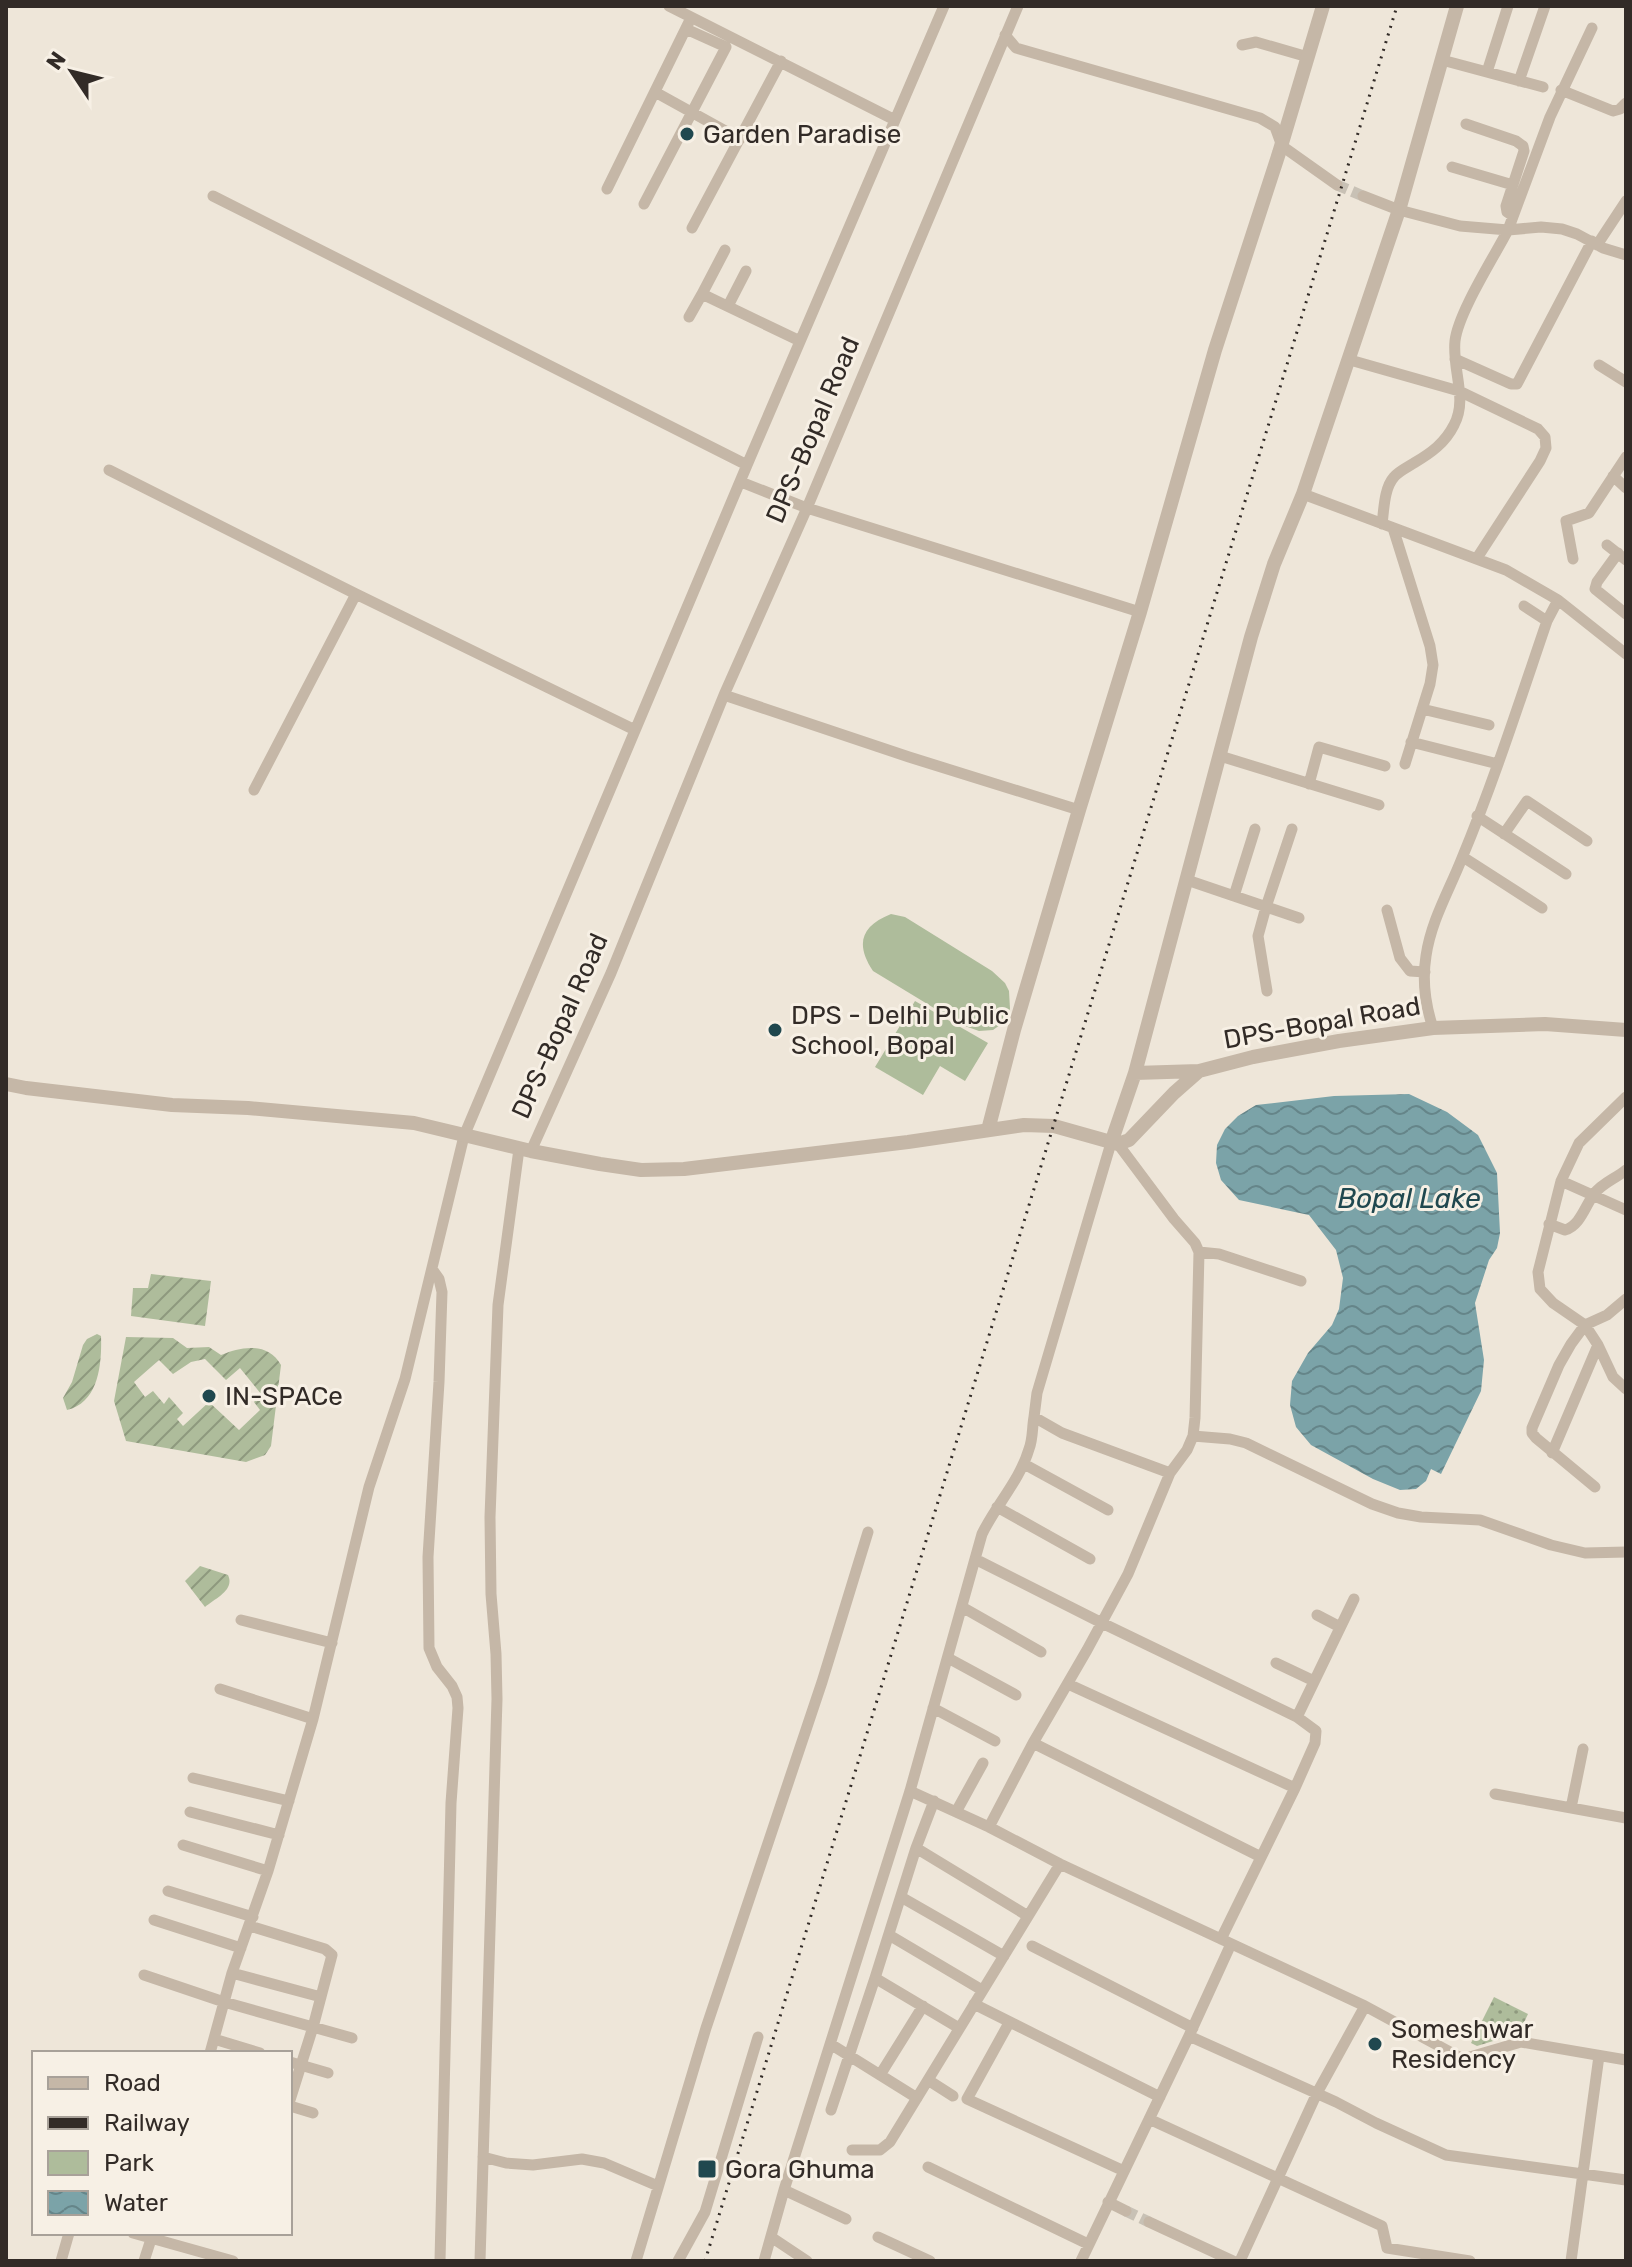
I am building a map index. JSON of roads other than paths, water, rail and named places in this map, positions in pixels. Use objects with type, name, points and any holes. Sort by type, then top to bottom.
[{"type":"street","points":[[644,204],[726,47],[669,6]]},
{"type":"street","points":[[211,2051],[232,1973],[268,1871],[313,1719],[369,1487],[405,1379],[464,1136],[944,6]]},
{"type":"street","name":"DPS-Bopal Road","points":[[1018,6],[807,508],[724,695],[611,973],[519,1148],[641,1170],[684,1169],[1024,1125],[1054,1126],[1115,1144],[1129,1140],[1199,1071],[1253,1057],[1433,1028],[1545,1024],[1626,1030]]},
{"type":"street","points":[[988,1130],[1014,1030],[1215,350],[1282,146],[1323,6]]},
{"type":"street","points":[[764,2261],[910,1791],[982,1534],[1024,1464],[1031,1445],[1037,1393],[1115,1144],[1251,637],[1274,564],[1303,494],[1350,360],[1399,210],[1457,6]]},
{"type":"street","points":[[1487,72],[1508,6]]},
{"type":"street","points":[[1519,81],[1545,6]]},
{"type":"street","points":[[689,23],[781,61],[895,120]]},
{"type":"street","points":[[607,189],[689,23]]},
{"type":"street","points":[[1405,764],[1433,665],[1430,646],[1387,526],[1388,492],[1393,477],[1427,455],[1449,434],[1461,410],[1455,340],[1461,319],[1508,230],[1561,90],[1592,28]]},
{"type":"street","points":[[1005,35],[1016,48],[1260,118],[1275,127],[1282,146],[1337,185]]},
{"type":"street","points":[[1242,45],[1256,42],[1308,57]]},
{"type":"street","points":[[1442,60],[1543,87]]},
{"type":"street","points":[[692,228],[781,61]]},
{"type":"street","points":[[1561,90],[1613,111],[1626,103]]},
{"type":"street","points":[[655,92],[740,139]]},
{"type":"street","points":[[1466,124],[1523,146],[1506,210],[1513,216]]},
{"type":"street","points":[[1452,167],[1513,185]]},
{"type":"street","points":[[213,196],[747,465]]},
{"type":"street","points":[[1363,196],[1399,210],[1460,226],[1508,230],[1562,229],[1626,255]]},
{"type":"street","points":[[1455,359],[1517,384],[1595,243],[1626,201]]},
{"type":"street","points":[[689,317],[725,250]]},
{"type":"street","points":[[728,306],[746,271]]},
{"type":"street","points":[[702,294],[800,341]]},
{"type":"street","points":[[1350,360],[1459,391],[1538,429],[1545,437],[1546,448],[1540,461],[1477,558]]},
{"type":"street","points":[[1599,365],[1626,382]]},
{"type":"street","points":[[1573,559],[1566,521],[1589,513],[1626,457]]},
{"type":"street","points":[[109,470],[635,730]]},
{"type":"street","points":[[1613,476],[1626,488]]},
{"type":"street","points":[[741,482],[807,508],[1140,612]]},
{"type":"street","points":[[1303,494],[1506,570],[1558,600],[1626,654]]},
{"type":"street","points":[[1607,545],[1622,557],[1597,582],[1595,589],[1626,614]]},
{"type":"street","points":[[254,790],[356,594]]},
{"type":"street","points":[[1433,1028],[1426,1006],[1425,972],[1426,954],[1437,914],[1463,857],[1547,621],[1558,600]]},
{"type":"street","points":[[1524,606],[1547,621]]},
{"type":"street","points":[[724,695],[1079,810]]},
{"type":"street","points":[[1422,709],[1489,725]]},
{"type":"street","points":[[1411,742],[1498,764]]},
{"type":"street","points":[[1309,784],[1319,747],[1385,766]]},
{"type":"street","points":[[1220,756],[1379,805]]},
{"type":"street","points":[[1504,834],[1527,801],[1587,841]]},
{"type":"street","points":[[1477,816],[1566,874]]},
{"type":"street","points":[[1234,896],[1255,829]]},
{"type":"street","points":[[1267,991],[1258,936],[1292,829]]},
{"type":"street","points":[[1463,857],[1542,908]]},
{"type":"street","points":[[1187,880],[1299,918]]},
{"type":"street","points":[[1387,910],[1400,958],[1410,971],[1425,972]]},
{"type":"street","points":[[1135,1073],[1199,1071]]},
{"type":"street","points":[[6,1084],[172,1105],[248,1108],[414,1123],[519,1148],[498,1305],[490,1517],[497,1699],[480,2261]]},
{"type":"street","points":[[1626,1097],[1579,1143],[1561,1181],[1538,1272],[1540,1289],[1553,1303],[1585,1325],[1613,1377],[1626,1389]]},
{"type":"street","points":[[989,1827],[1128,1574],[1170,1473],[1193,1436],[1199,1252],[1115,1144]]},
{"type":"street","points":[[1549,1224],[1569,1230],[1601,1186],[1626,1170]]},
{"type":"street","points":[[1561,1181],[1626,1210]]},
{"type":"street","points":[[1199,1252],[1219,1254],[1301,1281]]},
{"type":"street","points":[[432,1269],[439,1279],[442,1292],[428,1557],[429,1648],[437,1667],[452,1686],[458,1708],[451,1803],[440,2261]]},
{"type":"street","points":[[1595,1487],[1552,1453],[1532,1433],[1532,1428],[1566,1353],[1585,1325],[1607,1315],[1626,1299]]},
{"type":"street","points":[[1552,1453],[1598,1345]]},
{"type":"street","points":[[1034,1417],[1062,1433],[1170,1473]]},
{"type":"street","points":[[1193,1436],[1246,1443],[1372,1504],[1398,1513],[1480,1520],[1551,1545],[1585,1553],[1626,1552]]},
{"type":"street","points":[[1024,1464],[1108,1510]]},
{"type":"street","points":[[997,1507],[1090,1559]]},
{"type":"street","points":[[636,2261],[706,2028],[822,1682],[868,1532]]},
{"type":"street","points":[[975,1559],[1297,1717],[1316,1731],[1315,1743],[1261,1857],[1191,2032],[1081,2261]]},
{"type":"street","points":[[1297,1717],[1354,1599]]},
{"type":"street","points":[[962,1607],[1041,1652]]},
{"type":"street","points":[[1317,1615],[1340,1627]]},
{"type":"street","points":[[241,1620],[332,1643]]},
{"type":"street","points":[[948,1658],[1016,1695]]},
{"type":"street","points":[[1276,1663],[1314,1681]]},
{"type":"street","points":[[1068,1684],[1295,1788]]},
{"type":"street","points":[[220,1689],[313,1719]]},
{"type":"street","points":[[933,1708],[995,1741]]},
{"type":"street","points":[[1033,1743],[1261,1857]]},
{"type":"street","points":[[1571,1808],[1583,1749]]},
{"type":"street","points":[[956,1812],[983,1763]]},
{"type":"street","points":[[193,1778],[289,1801]]},
{"type":"street","points":[[910,1791],[1365,2006],[1463,2059],[1521,2042],[1626,2060]]},
{"type":"street","points":[[1495,1794],[1626,1818]]},
{"type":"street","points":[[831,2110],[934,1801]]},
{"type":"street","points":[[190,1812],[279,1835]]},
{"type":"street","points":[[183,1845],[268,1871]]},
{"type":"street","points":[[916,1848],[1028,1916]]},
{"type":"street","points":[[852,2150],[885,2148],[1060,1864]]},
{"type":"street","points":[[168,1891],[329,1952],[332,1960],[313,2027],[296,2063],[292,2090]]},
{"type":"street","points":[[901,1897],[1004,1956]]},
{"type":"street","points":[[154,1920],[241,1948]]},
{"type":"street","points":[[889,1935],[982,1990]]},
{"type":"street","points":[[1032,1946],[1191,2032],[1446,2155],[1626,2180]]},
{"type":"street","points":[[232,1973],[321,1997]]},
{"type":"street","points":[[144,1975],[224,2002],[352,2038]]},
{"type":"street","points":[[875,1978],[959,2028]]},
{"type":"street","points":[[974,2004],[1160,2097]]},
{"type":"street","points":[[880,2075],[923,2006]]},
{"type":"street","points":[[1239,2259],[1317,2093],[1365,2006]]},
{"type":"street","points":[[1009,2023],[967,2099],[1124,2171]]},
{"type":"street","points":[[678,2261],[705,2212],[758,2037]]},
{"type":"street","points":[[214,2039],[253,2051]]},
{"type":"street","points":[[832,2045],[917,2098]]},
{"type":"street","points":[[1571,2261],[1599,2056]]},
{"type":"street","points":[[296,2063],[328,2073]]},
{"type":"street","points":[[928,2080],[953,2096]]},
{"type":"street","points":[[292,2104],[313,2113]]},
{"type":"street","points":[[1149,2119],[1382,2226],[1387,2248],[1432,2258],[1470,2261]]},
{"type":"street","points":[[483,2157],[533,2165],[582,2159],[604,2163],[658,2186]]},
{"type":"street","points":[[928,2167],[1088,2244]]},
{"type":"street","points":[[784,2190],[846,2219]]},
{"type":"street","points":[[1108,2202],[1126,2211]]},
{"type":"street","points":[[1149,2222],[1239,2259],[1255,2261]]},
{"type":"street","points":[[61,2261],[68,2235]]},
{"type":"street","points":[[144,2261],[152,2236],[233,2261]]},
{"type":"street","points":[[771,2237],[807,2261]]},
{"type":"street","points":[[878,2237],[930,2261]]},
{"type":"water","name":"Bopal Lake","points":[[1409,1094],[1447,1112],[1478,1135],[1497,1173],[1500,1233],[1475,1303],[1484,1360],[1481,1391],[1441,1474],[1431,1469],[1426,1481],[1416,1489],[1400,1490],[1311,1445],[1296,1427],[1290,1405],[1292,1381],[1308,1353],[1332,1325],[1339,1309],[1343,1278],[1336,1250],[1309,1215],[1239,1200],[1221,1180],[1216,1163],[1217,1145],[1225,1129],[1256,1105],[1334,1096]]},
{"type":"tunnel","points":[[1337,185],[1363,196]]},
{"type":"tunnel","points":[[1126,2211],[1149,2222]]},
{"type":"railway","points":[[705,2261],[1397,6]]},
{"type":"place","name":"Garden Paradise","points":[[687,134]]},
{"type":"place","name":"DPS - Delhi Public School, Bopal","points":[[775,1030]]},
{"type":"place","name":"IN-SPACe","points":[[209,1396]]},
{"type":"place","name":"Someshwar Residency","points":[[1375,2044]]},
{"type":"place","name":"Gora Ghuma","points":[[707,2169]]}]
